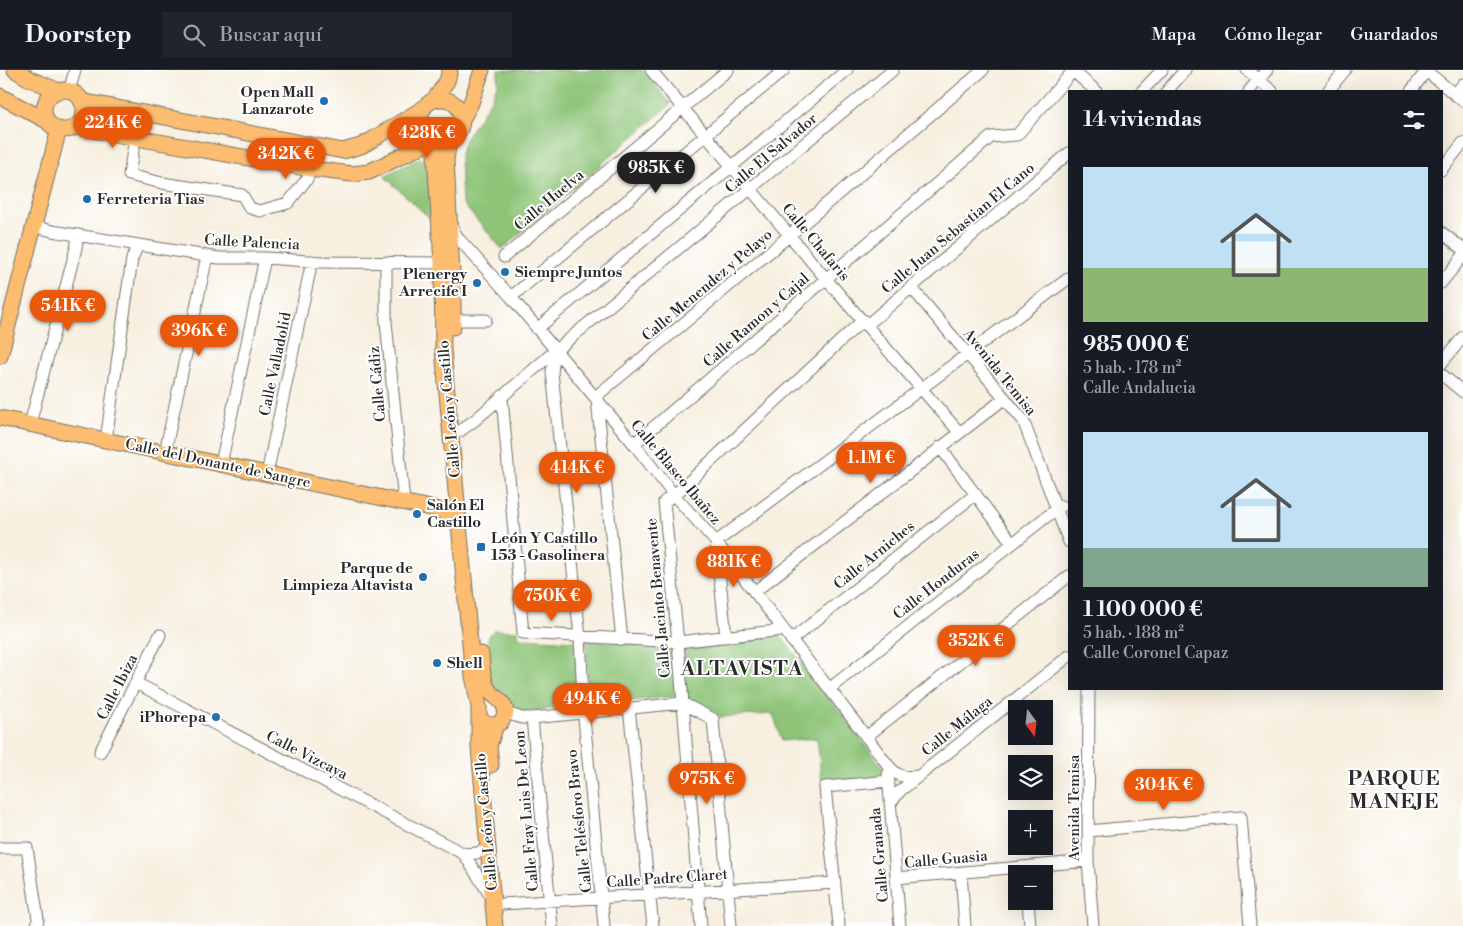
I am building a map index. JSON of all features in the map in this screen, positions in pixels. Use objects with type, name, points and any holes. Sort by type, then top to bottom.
[{"type":"main road","points":[[15,70],[30,79],[74,93],[81,101],[84,112],[75,127]]},
{"type":"main road","points":[[434,140],[422,130],[420,115],[447,81],[450,70]]},
{"type":"main road","points":[[462,119],[471,104],[482,70]]},
{"type":"main road","points":[[3,332],[34,226],[53,125],[44,109],[53,94],[64,91]]},
{"type":"main road","points":[[0,96],[64,130],[75,127],[311,169],[352,174],[369,172],[408,151],[434,140],[452,138],[458,133],[462,119],[456,105],[442,99],[429,104],[362,146],[343,151],[81,101]]},
{"type":"main road","name":"Calle León y Castillo","points":[[452,138],[446,160],[450,223],[453,346],[482,672],[487,688],[495,697]]},
{"type":"main road","name":"Calle León y Castillo","points":[[434,140],[442,263],[444,350],[473,676],[479,712],[483,851],[503,926]]},
{"type":"main road","points":[[408,151],[422,150],[430,153],[434,158]]},
{"type":"main road","name":"Calle del Donante de Sangre","points":[[0,418],[435,509],[447,512],[454,517],[459,527]]},
{"type":"main road","points":[[435,509],[453,504],[456,496]]},
{"type":"main road","points":[[495,697],[503,703],[501,719],[488,725],[479,712],[486,699],[495,697]]},
{"type":"main road","name":"Calle León y Castillo","points":[[495,926],[497,902],[489,746],[501,719]]},
{"type":"street","points":[[64,91],[75,70]]},
{"type":"street","name":"Calle Chafaris","points":[[651,70],[750,190],[960,432]]},
{"type":"street","name":"Calle Huelva","points":[[504,257],[728,70]]},
{"type":"street","points":[[511,297],[784,70]]},
{"type":"street","points":[[537,329],[847,70]]},
{"type":"street","name":"Calle El Salvador","points":[[460,431],[502,398],[555,351],[893,70]]},
{"type":"street","points":[[1073,70],[1095,90]]},
{"type":"street","name":"Calle Ramon y Cajal","points":[[634,444],[991,137],[1017,135],[1073,70]]},
{"type":"street","points":[[1143,90],[1162,70]]},
{"type":"street","points":[[1168,90],[1185,70]]},
{"type":"street","points":[[1247,70],[1271,90]]},
{"type":"street","points":[[1251,90],[1267,70]]},
{"type":"street","points":[[1329,90],[1345,70]]},
{"type":"street","points":[[1412,90],[1426,70],[1459,98],[1463,84]]},
{"type":"street","name":"Calle Menendez y Pelayo","points":[[597,400],[600,393],[790,235],[976,72]]},
{"type":"street","points":[[135,138],[129,175],[162,183],[242,194],[250,208],[260,211],[288,203],[307,179],[311,169]]},
{"type":"street","points":[[1443,168],[1463,143]]},
{"type":"street","name":"Calle Juan Sebastian El Cano","points":[[673,494],[687,484],[865,323],[911,287],[1068,154]]},
{"type":"street","name":"Calle Blasco Ibañez","points":[[450,223],[458,238],[511,297],[634,444],[673,494],[716,542],[888,765],[896,774],[902,777],[919,776]]},
{"type":"street","name":"Calle Palencia","points":[[34,226],[219,258],[442,263]]},
{"type":"street","points":[[1443,234],[1463,249]]},
{"type":"street","points":[[30,424],[78,235]]},
{"type":"street","points":[[106,440],[132,259],[138,245]]},
{"type":"street","points":[[165,452],[207,256]]},
{"type":"street","points":[[1443,281],[1463,256]]},
{"type":"street","points":[[221,464],[265,258]]},
{"type":"street","name":"Calle Valladolid","points":[[267,474],[312,261]]},
{"type":"street","name":"Calle Cádiz","points":[[386,262],[386,322],[404,502]]},
{"type":"street","points":[[726,637],[716,542],[1068,279]]},
{"type":"street","name":"Avenida Temisa","points":[[911,287],[970,352],[1011,393],[1030,418],[1060,507],[1068,538]]},
{"type":"street","points":[[453,320],[486,320]]},
{"type":"street","points":[[1443,362],[1463,337]]},
{"type":"street","name":"Calle Telésforo Bravo","points":[[555,351],[552,372],[580,637],[584,713],[604,926]]},
{"type":"street","name":"Avenida Temisa","points":[[970,352],[1023,420],[1060,507],[1068,519]]},
{"type":"street","points":[[1443,376],[1463,392]]},
{"type":"street","points":[[502,398],[523,633],[678,642],[784,630]]},
{"type":"street","points":[[754,592],[1005,398]]},
{"type":"street","points":[[597,400],[622,640]]},
{"type":"street","points":[[940,447],[1012,543]]},
{"type":"street","name":"Calle Jacinto Benavente","points":[[673,494],[664,502],[678,642],[701,926]]},
{"type":"street","name":"Calle Arniches","points":[[791,640],[976,494]]},
{"type":"street","name":"Calle Honduras","points":[[829,689],[1060,507]]},
{"type":"street","points":[[866,737],[1068,577]]},
{"type":"street","name":"Calle Ibiza","points":[[100,752],[160,635]]},
{"type":"street","name":"Calle Málaga","points":[[890,804],[900,791],[1068,657]]},
{"type":"street","name":"Calle Vizcaya","points":[[136,683],[464,854]]},
{"type":"street","name":"Avenida Temisa","points":[[1088,690],[1088,861],[1093,926]]},
{"type":"street","points":[[501,719],[532,718],[682,703],[713,719],[731,926]]},
{"type":"street","points":[[629,708],[653,926]]},
{"type":"street","name":"Calle Fray Luis De Leon","points":[[532,718],[552,926]]},
{"type":"street","name":"Calle Granada","points":[[888,765],[900,926]]},
{"type":"street","points":[[838,926],[825,787],[889,781]]},
{"type":"street","points":[[1088,830],[1241,817],[1250,926]]},
{"type":"street","points":[[0,848],[27,848],[38,919],[37,926]]},
{"type":"street","points":[[483,851],[464,854],[497,902]]},
{"type":"street","points":[[474,869],[483,851]]},
{"type":"street","name":"Calle Guasia","points":[[1053,867],[1088,861]]},
{"type":"street","name":"Calle Guasia","points":[[896,878],[1008,872]]},
{"type":"street","points":[[960,873],[965,926]]},
{"type":"street","name":"Calle Padre Claret","points":[[497,902],[549,902],[835,883]]},
{"type":"street","points":[[1029,910],[1030,926]]},
{"type":"green space","points":[[498,70],[642,70],[671,104],[502,249],[462,203],[460,156],[464,142],[491,100],[498,83]]},
{"type":"green space","points":[[420,158],[430,165],[435,223],[384,176]]},
{"type":"green space","points":[[494,630],[518,631],[519,638],[575,641],[579,705],[526,712],[519,712],[514,709],[508,698],[491,684],[485,651],[490,634]]},
{"type":"green space","points":[[780,635],[884,769],[885,779],[822,784],[817,738],[782,741],[773,714],[720,717],[717,713],[687,700],[681,644]]},
{"type":"green space","points":[[586,641],[674,645],[678,696],[589,705]]},
{"type":"place","name":"Open Mall Lanzarote","points":[[324,101]]},
{"type":"place","name":"Ferreteria Tias","points":[[87,199]]},
{"type":"place","name":"Siempre Juntos","points":[[505,272]]},
{"type":"place","name":"Plenergy Arrecife I","points":[[477,283]]},
{"type":"place","name":"Salón El Castillo","points":[[417,514]]},
{"type":"place","name":"León Y Castillo 153 - Gasolinera","points":[[481,547]]},
{"type":"place","name":"Parque de Limpieza Altavista","points":[[423,577]]},
{"type":"place","name":"Shell","points":[[437,663]]},
{"type":"place","name":"iPhorepa","points":[[216,717]]},
{"type":"district","name":"ALTAVISTA","points":[[742,668]]},
{"type":"district","name":"PARQUE MANEJE","points":[[1394,790]]}]
